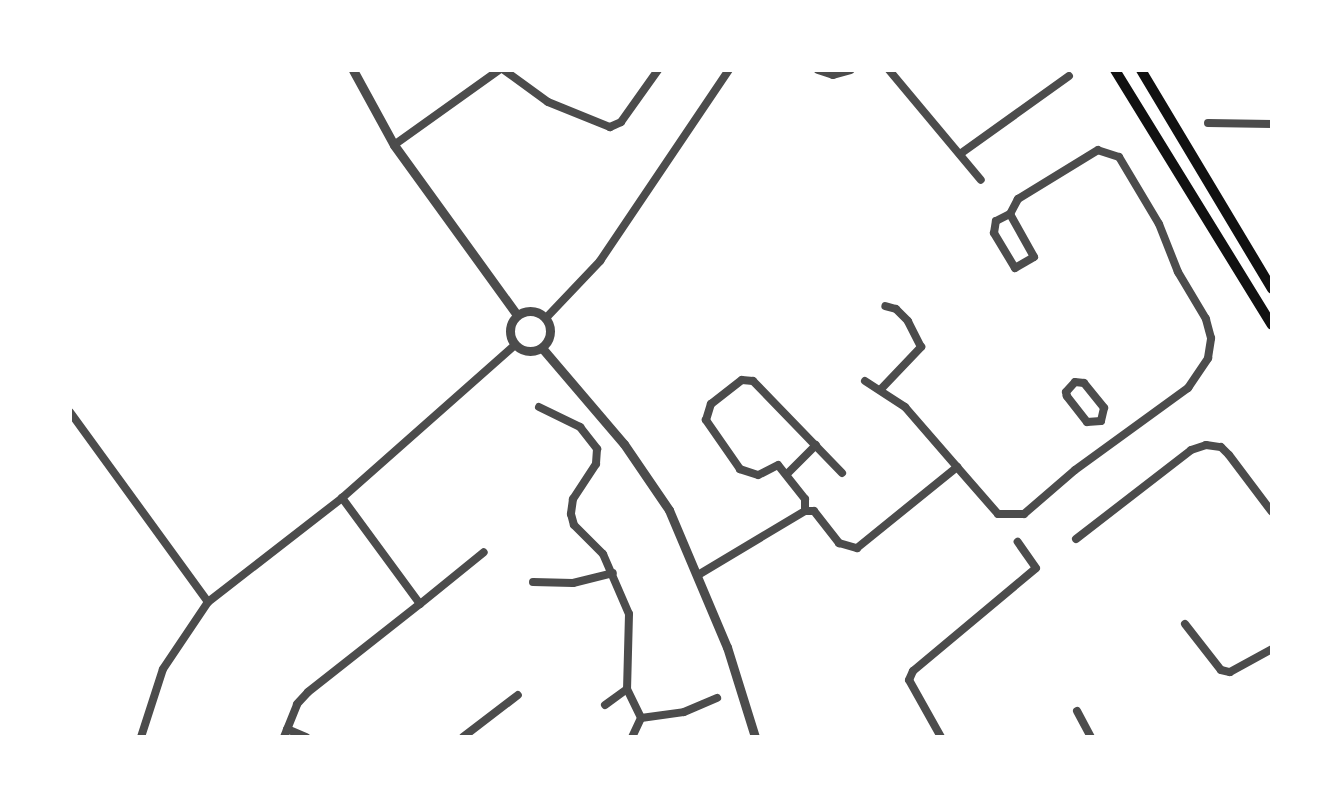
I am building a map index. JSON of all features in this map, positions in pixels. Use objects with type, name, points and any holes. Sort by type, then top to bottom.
[{"type":"main road","points":[[1115,70],[1272,325]]},
{"type":"main road","points":[[1141,70],[1272,289]]},
{"type":"street","points":[[353,70],[394,145],[518,315]]},
{"type":"street","points":[[394,145],[502,70],[548,102],[610,128],[621,122],[658,70]]},
{"type":"street","points":[[546,318],[600,261],[730,70]]},
{"type":"street","points":[[818,70],[832,76],[850,70]]},
{"type":"street","points":[[889,70],[981,180]]},
{"type":"street","points":[[960,154],[1069,76]]},
{"type":"street","points":[[1208,123],[1272,124]]},
{"type":"street","points":[[865,380],[882,388],[929,431],[998,514],[1010,517],[1024,514],[1116,439],[1188,388],[1208,358],[1211,338],[1160,224],[1119,157],[1098,150],[1018,198],[1010,214],[996,221],[994,233],[1015,268],[1034,256],[1010,214]]},
{"type":"street","points":[[882,388],[921,347],[908,321],[896,309],[885,306]]},
{"type":"street","points":[[542,348],[525,351],[515,345],[510,326],[518,315],[530,311],[546,318]]},
{"type":"street","points":[[542,348],[550,332],[546,318]]},
{"type":"street","points":[[141,737],[163,669],[208,602],[342,498],[515,345]]},
{"type":"street","points":[[542,348],[624,444],[668,510],[698,576],[755,737]]},
{"type":"street","points":[[806,511],[806,500],[778,465],[758,475],[740,469],[706,420],[706,409],[748,379],[763,389],[842,472]]},
{"type":"street","points":[[1101,422],[1104,408],[1084,383],[1076,382],[1067,396],[1087,422],[1101,422],[1116,439]]},
{"type":"street","points":[[539,407],[580,427],[597,449],[596,464],[573,499],[571,514],[574,524],[590,538],[613,573],[629,614],[627,689],[641,718]]},
{"type":"street","points":[[70,412],[208,602]]},
{"type":"street","points":[[787,474],[816,444]]},
{"type":"street","points":[[1076,539],[1191,450],[1206,445],[1220,447],[1229,456],[1272,512]]},
{"type":"street","points":[[698,576],[806,511],[814,511],[838,543],[857,548],[957,468]]},
{"type":"street","points":[[342,498],[420,604]]},
{"type":"street","points":[[941,737],[909,680],[913,671],[1036,568],[1018,542]]},
{"type":"street","points":[[306,737],[285,733],[308,692],[484,552]]},
{"type":"street","points":[[534,582],[573,582],[613,573]]},
{"type":"street","points":[[1185,624],[1220,670],[1230,672],[1272,648]]},
{"type":"street","points":[[605,704],[627,689]]},
{"type":"street","points":[[462,737],[474,734],[518,695]]},
{"type":"street","points":[[641,718],[684,712],[717,698]]},
{"type":"street","points":[[1076,711],[1091,737]]},
{"type":"street","points":[[632,737],[641,718]]}]
